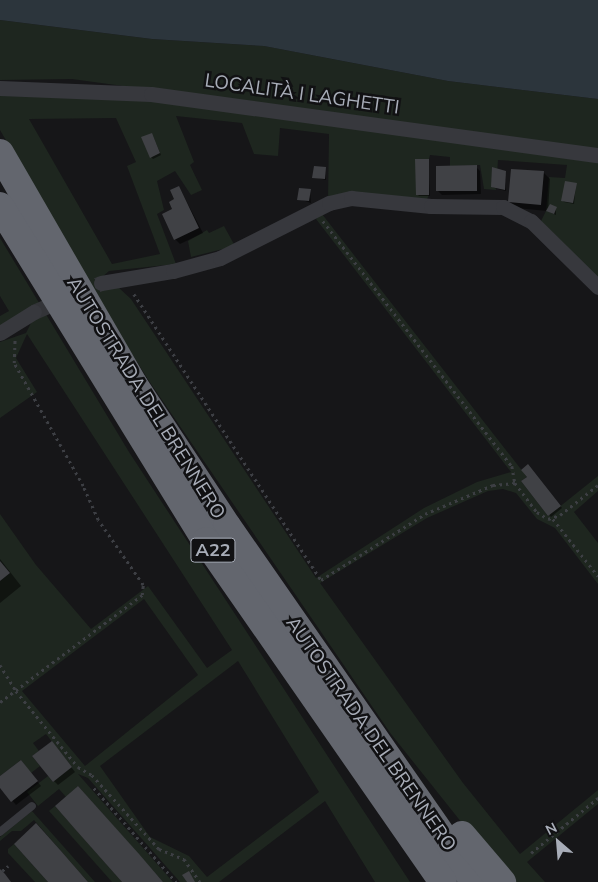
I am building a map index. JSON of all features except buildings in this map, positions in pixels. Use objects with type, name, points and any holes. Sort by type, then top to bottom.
[{"type":"highway","name":"AUTOSTRADA DEL BRENNERO","points":[[0,153],[134,384],[331,677],[474,882]]},
{"type":"highway","name":"AUTOSTRADA DEL BRENNERO","points":[[0,206],[206,541],[443,882]]},
{"type":"highway","points":[[331,677],[371,714],[441,810],[502,882]]},
{"type":"street","name":"LOCALITÀ I LAGHETTI","points":[[0,88],[159,95],[598,155]]},
{"type":"street","points":[[101,283],[173,271],[220,258],[315,210],[351,198],[431,206],[503,206],[531,221],[598,287]]},
{"type":"street","points":[[6,330],[34,312]]},
{"type":"lane","points":[[0,832],[32,806]]},
{"type":"path","points":[[315,210],[512,466],[515,483],[536,512],[548,519],[554,518],[598,484]]},
{"type":"path","points":[[124,278],[321,580],[425,514],[492,485],[515,483]]},
{"type":"path","points":[[0,702],[142,595],[143,585],[98,520],[83,486],[14,364],[13,352],[16,336],[6,330]]},
{"type":"path","points":[[554,518],[598,576]]},
{"type":"path","points":[[0,665],[16,691],[78,767],[92,775],[158,849],[184,859],[200,882]]},
{"type":"path","points":[[94,788],[176,882]]},
{"type":"path","points":[[531,852],[598,798]]},
{"type":"path","points":[[2,872],[8,866]]},
{"type":"shaded area","points":[[0,0],[598,0],[598,99],[448,81],[264,46],[152,39],[0,20]]},
{"type":"shaded area","points":[[0,20],[152,39],[264,46],[448,81],[598,99],[598,151],[72,79],[0,80]]},
{"type":"shaded area","points":[[0,94],[145,98],[598,160],[598,282],[541,221],[546,211],[549,177],[565,178],[567,165],[498,160],[496,190],[484,189],[480,165],[450,166],[450,157],[430,155],[429,159],[416,159],[417,195],[429,195],[426,201],[328,200],[329,134],[280,128],[278,156],[254,154],[242,123],[176,116],[194,162],[190,165],[202,190],[191,195],[175,171],[157,181],[164,210],[157,214],[176,264],[109,271],[99,280],[118,287],[131,299],[316,578],[424,508],[477,482],[511,472],[316,219],[322,214],[527,477],[521,481],[548,516],[598,476],[598,491],[574,512],[598,543],[598,584],[555,528],[537,519],[516,493],[503,489],[488,491],[427,518],[320,583],[463,783],[520,854],[598,790],[598,804],[527,862],[545,882],[509,882],[391,734],[149,381],[109,317],[0,130]],"holes":[[[116,118],[136,162],[127,166],[160,254],[112,264],[29,119]]]},
{"type":"shaded area","points":[[224,226],[235,246],[191,257],[188,241],[207,230],[209,233]]},
{"type":"shaded area","points":[[0,238],[129,452],[410,882],[375,882],[325,801],[219,882],[180,882],[88,778],[78,774],[173,882],[163,882],[78,786],[66,797],[59,789],[38,806],[27,792],[48,776],[53,782],[72,767],[46,734],[33,743],[39,751],[32,756],[40,766],[31,773],[21,760],[0,776],[0,581],[10,573],[0,561],[0,514],[36,565],[91,629],[148,586],[207,668],[232,650],[27,334],[16,358],[37,392],[0,418],[0,342],[26,333],[35,315],[0,327],[0,316],[9,311],[0,296]],"holes":[[[144,599],[198,675],[85,766],[22,691]],[[238,661],[319,792],[207,877],[189,856],[150,837],[100,766]]]},
{"type":"shaded area","points":[[55,806],[122,882],[112,882],[49,811]]},
{"type":"shaded area","points":[[32,811],[95,882],[88,882],[34,820],[21,831],[12,831],[0,841],[0,837]]},
{"type":"shaded area","points":[[14,844],[48,882],[35,882],[8,853],[8,849]]},
{"type":"tunnel","points":[[34,312],[101,283]]}]
